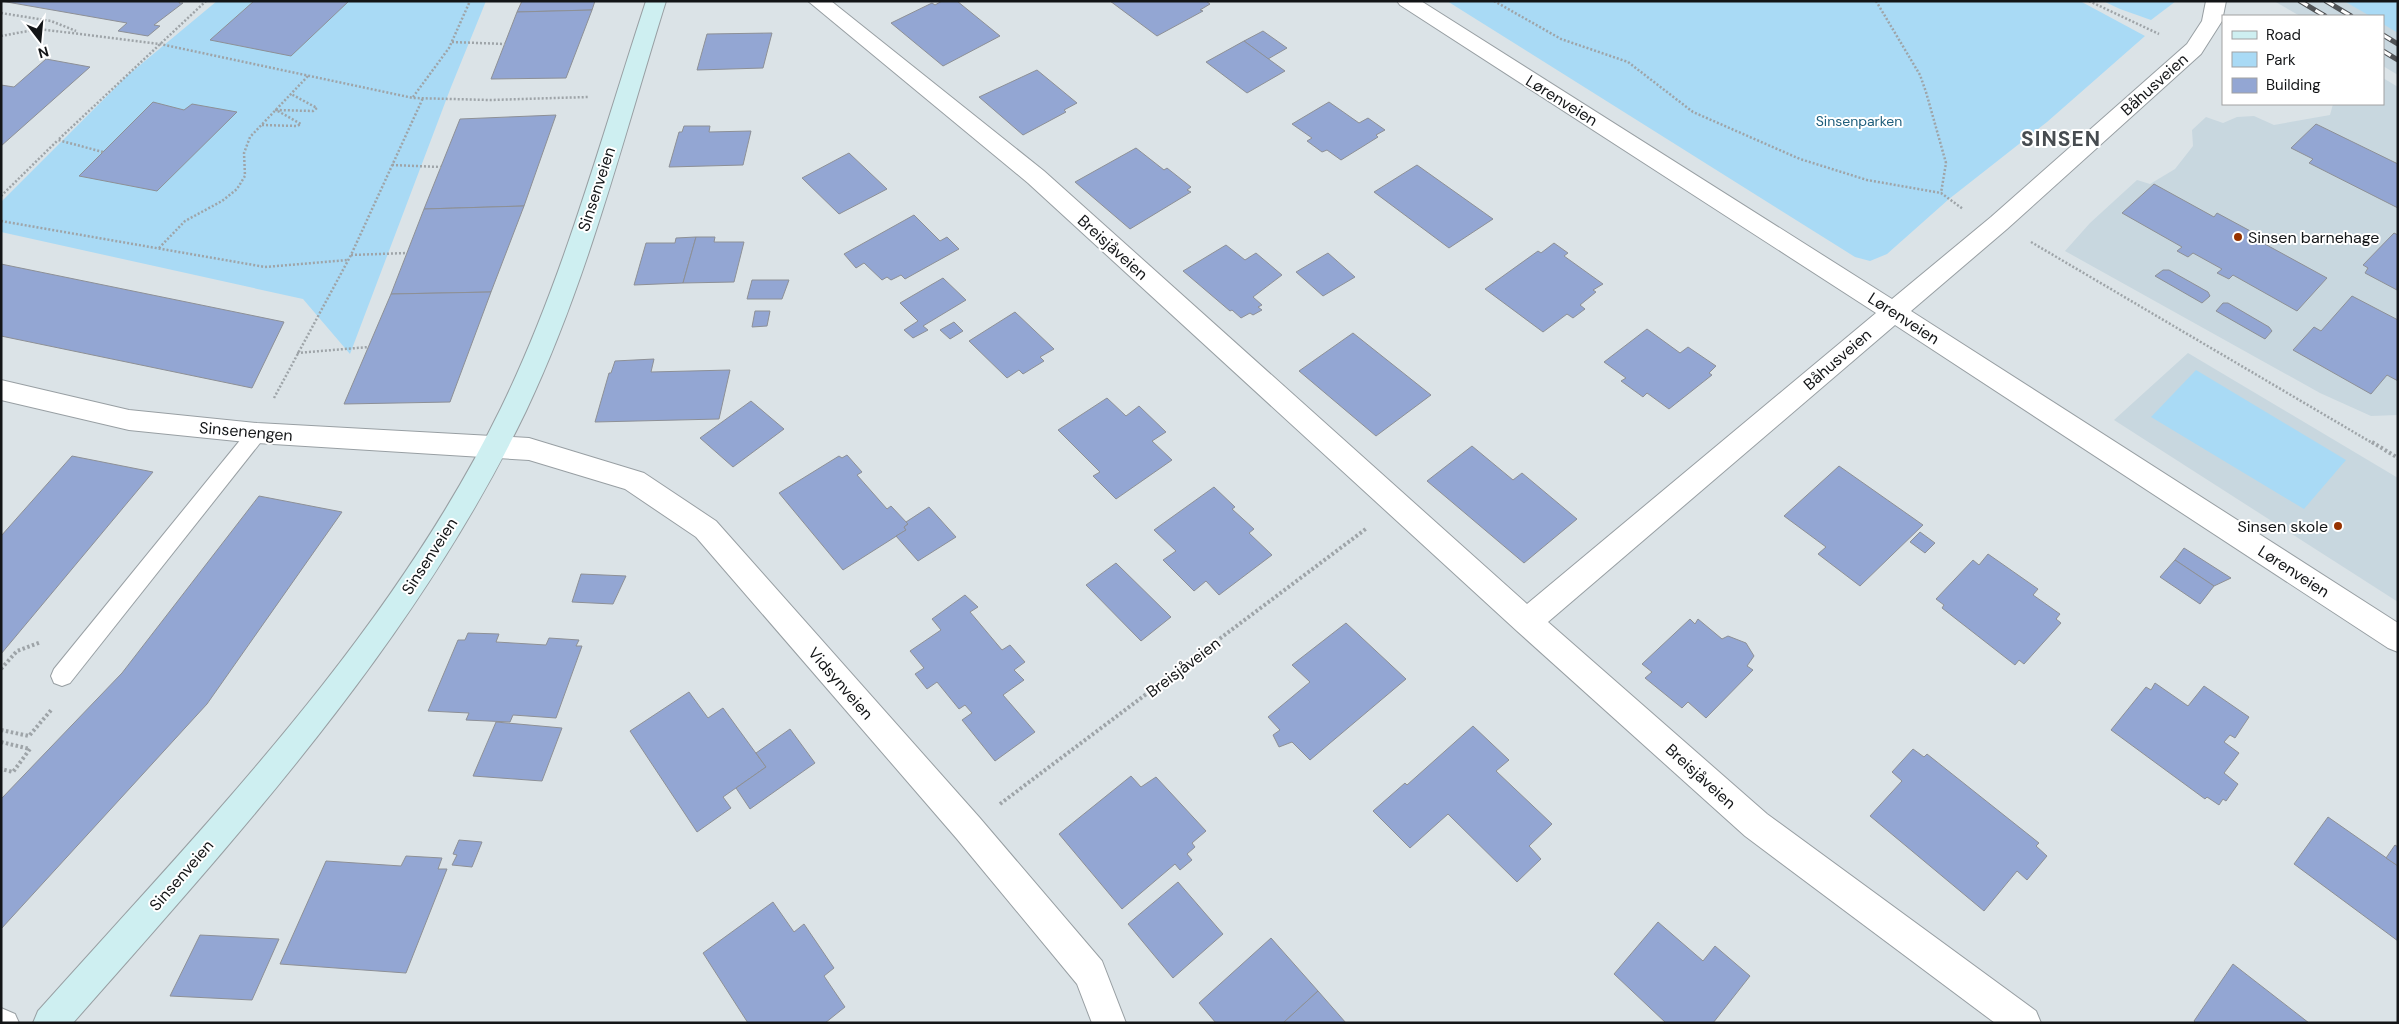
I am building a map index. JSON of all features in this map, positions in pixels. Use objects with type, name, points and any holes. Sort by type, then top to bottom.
[{"type":"street","name":"Sinsenveien","points":[[50,1023],[260,785],[336,692],[446,531],[517,402],[559,299],[656,1]]},
{"type":"street","name":"Breisjåveien","points":[[818,1],[1036,177],[1526,622],[1756,825],[2024,1023]]},
{"type":"street","name":"Lørenveien","points":[[1407,1],[1892,311],[2398,639]]},
{"type":"street","name":"Båhusveien","points":[[1526,622],[1653,517],[1892,311],[1999,223],[2194,49],[2212,21],[2216,1]]},
{"type":"street","name":"Sinsenengen","points":[[1,390],[129,420],[257,433],[494,446]]},
{"type":"street","name":"Vidsynveien","points":[[494,446],[536,451],[634,481],[706,529],[968,828],[1090,973],[1109,1023]]},
{"type":"lane","points":[[62,676],[257,433]]},
{"type":"lane","points":[[1,1021],[6,1023]]},
{"type":"path","points":[[1,196],[206,1]]},
{"type":"path","points":[[413,98],[452,42],[470,1]]},
{"type":"path","points":[[1494,1],[1561,39],[1628,62],[1692,112],[1800,159],[1866,180],[1941,193],[1946,163],[1926,92],[1920,75],[1876,1]]},
{"type":"path","points":[[2089,1],[2194,49]]},
{"type":"path","points":[[1,13],[51,21],[79,32]]},
{"type":"path","points":[[1,36],[39,29],[79,32],[160,44],[413,98],[490,100],[625,96]]},
{"type":"path","points":[[452,42],[505,44]]},
{"type":"path","points":[[159,248],[185,221],[198,212],[222,201],[237,189],[245,176],[244,153],[250,137],[308,76]]},
{"type":"path","points":[[276,110],[313,111],[318,108],[292,94]]},
{"type":"path","points":[[257,433],[297,353],[351,255],[423,98]]},
{"type":"path","points":[[262,125],[297,126],[301,124],[276,110]]},
{"type":"path","points":[[58,140],[103,152]]},
{"type":"path","points":[[392,165],[441,167]]},
{"type":"path","points":[[1,221],[265,267],[348,260]]},
{"type":"path","points":[[1999,223],[2398,458]]},
{"type":"path","points":[[351,255],[407,253]]},
{"type":"path","points":[[297,353],[369,346]]},
{"type":"path","name":"Breisjåveien","points":[[968,828],[1398,506]]},
{"type":"path","points":[[1,670],[17,651]]},
{"type":"path","points":[[1,730],[29,736],[54,706],[62,676]]},
{"type":"path","points":[[1,742],[30,749],[13,772],[1,769]]},
{"type":"shaded area","points":[[2274,1],[2398,1],[2398,75],[2384,67],[2384,15],[2298,15]]},
{"type":"shaded area","name":"Sinsen barnehage","points":[[2384,79],[2398,87],[2398,415],[2371,416],[2320,393],[2065,251],[2090,223],[2137,180],[2150,184],[2175,169],[2193,146],[2192,130],[2206,117],[2223,123],[2237,117],[2254,116],[2274,125],[2330,115],[2333,105],[2384,105]]},
{"type":"shaded area","name":"Sinsen skole","points":[[2188,353],[2398,478],[2398,602],[2114,420]]},
{"type":"green space","points":[[217,1],[486,1],[451,87],[350,354],[303,299],[1,232],[1,202],[128,75]]},
{"type":"green space","name":"Sinsenparken","points":[[1447,1],[2080,1],[2145,36],[2047,122],[1949,199],[1887,254],[1870,261],[1855,257]]},
{"type":"green space","points":[[2103,1],[2176,1],[2151,20]]},
{"type":"green space","points":[[2344,1],[2398,1],[2398,33],[2384,25],[2384,15],[2368,15]]},
{"type":"green space","points":[[2196,370],[2346,460],[2304,509],[2151,417]]},
{"type":"building","points":[[1,1],[180,1],[179,3],[183,3],[154,25],[160,26],[148,36],[118,31],[127,23]]},
{"type":"building","points":[[254,1],[349,1],[291,56],[210,40]]},
{"type":"building","points":[[522,1],[595,1],[592,10],[517,12]]},
{"type":"building","points":[[942,1],[957,1],[1000,36],[943,66],[891,23],[932,3],[935,5]]},
{"type":"building","points":[[1110,1],[1206,1],[1210,4],[1200,10],[1203,11],[1157,36]]},
{"type":"building","points":[[592,10],[566,78],[491,79],[517,12]]},
{"type":"building","points":[[1263,31],[1287,48],[1268,59],[1244,41]]},
{"type":"building","points":[[772,33],[763,68],[697,70],[707,34]]},
{"type":"building","points":[[1244,41],[1285,71],[1247,93],[1206,62]]},
{"type":"building","points":[[46,59],[90,67],[1,146],[1,85],[14,87]]},
{"type":"building","points":[[1037,70],[1077,103],[1064,110],[1066,112],[1023,135],[979,97]]},
{"type":"building","points":[[153,102],[184,110],[192,104],[237,112],[157,191],[79,176]]},
{"type":"building","points":[[1329,102],[1359,123],[1368,118],[1385,130],[1376,135],[1378,137],[1341,160],[1327,150],[1322,152],[1307,141],[1312,138],[1292,124]]},
{"type":"building","points":[[556,115],[524,206],[424,209],[460,119]]},
{"type":"building","points":[[2316,124],[2398,164],[2398,208],[2309,163],[2313,159],[2291,148]]},
{"type":"building","points":[[684,126],[710,126],[709,132],[751,131],[743,165],[669,167],[679,132],[682,132]]},
{"type":"building","points":[[1136,148],[1164,170],[1167,168],[1191,187],[1187,190],[1191,192],[1130,229],[1075,182]]},
{"type":"building","points":[[849,153],[887,189],[839,214],[802,178]]},
{"type":"building","points":[[1417,165],[1493,219],[1449,248],[1374,192]]},
{"type":"building","points":[[2154,184],[2214,217],[2217,213],[2267,240],[2263,243],[2327,278],[2297,311],[2233,275],[2229,279],[2217,273],[2222,269],[2193,253],[2188,257],[2177,251],[2182,247],[2122,213]]},
{"type":"building","points":[[524,206],[491,292],[391,294],[424,209]]},
{"type":"building","points":[[914,215],[940,241],[947,237],[959,249],[905,279],[901,275],[891,280],[887,277],[882,280],[864,263],[856,268],[844,254]]},
{"type":"building","points":[[2394,233],[2398,235],[2397,290],[2365,273],[2368,268],[2363,265]]},
{"type":"building","points":[[696,237],[683,283],[634,285],[646,243],[675,243],[676,238]]},
{"type":"building","points":[[696,237],[715,237],[714,242],[744,242],[734,282],[683,283]]},
{"type":"building","points":[[1554,243],[1568,253],[1564,256],[1603,284],[1593,290],[1596,292],[1580,305],[1585,309],[1573,318],[1567,314],[1543,332],[1485,289],[1538,251],[1541,253]]},
{"type":"building","points":[[1226,245],[1245,260],[1256,253],[1282,275],[1253,297],[1262,305],[1258,307],[1262,310],[1253,315],[1250,313],[1241,318],[1183,271]]},
{"type":"building","points":[[1328,253],[1355,277],[1323,296],[1296,272]]},
{"type":"building","points":[[1,264],[284,322],[252,388],[1,336]]},
{"type":"building","points":[[2163,270],[2169,270],[2208,292],[2210,296],[2202,303],[2155,276]]},
{"type":"building","points":[[943,278],[966,300],[923,326],[928,330],[913,338],[904,330],[918,321],[900,303]]},
{"type":"building","points":[[752,280],[789,280],[782,299],[747,299]]},
{"type":"building","points":[[491,292],[450,402],[344,404],[391,294]]},
{"type":"building","points":[[2352,296],[2398,320],[2398,381],[2387,375],[2371,394],[2293,350],[2314,327],[2321,331]]},
{"type":"building","points":[[2223,303],[2228,303],[2269,327],[2272,331],[2265,339],[2216,311]]},
{"type":"building","points":[[755,311],[770,311],[767,326],[752,327]]},
{"type":"building","points":[[1015,312],[1054,349],[1040,357],[1044,361],[1023,374],[1019,370],[1007,378],[969,341]]},
{"type":"building","points":[[954,322],[963,331],[950,339],[940,330]]},
{"type":"building","points":[[1647,329],[1680,353],[1688,347],[1716,366],[1709,373],[1712,375],[1669,409],[1647,393],[1643,397],[1621,381],[1626,378],[1604,362]]},
{"type":"building","points":[[1353,333],[1431,395],[1376,436],[1299,371]]},
{"type":"building","points":[[654,359],[651,372],[730,370],[719,419],[595,422],[609,373],[611,373],[615,361]]},
{"type":"building","points":[[1107,398],[1126,416],[1139,406],[1166,432],[1152,441],[1172,460],[1116,499],[1093,476],[1100,472],[1058,430]]},
{"type":"building","points":[[751,401],[784,429],[733,467],[700,438]]},
{"type":"building","points":[[1472,446],[1513,480],[1522,473],[1577,519],[1524,563],[1427,481]]},
{"type":"building","points":[[847,455],[862,472],[857,475],[887,509],[891,506],[908,524],[904,527],[906,530],[843,570],[779,493],[839,456],[842,458]]},
{"type":"building","points":[[72,456],[153,472],[1,654],[1,536]]},
{"type":"building","points":[[1839,466],[1923,525],[1860,586],[1818,554],[1826,547],[1784,516]]},
{"type":"building","points":[[1214,487],[1235,507],[1232,509],[1254,529],[1249,533],[1272,555],[1219,595],[1206,581],[1194,591],[1163,560],[1176,551],[1154,530]]},
{"type":"building","points":[[259,496],[342,512],[207,704],[1,929],[1,799],[122,673]]},
{"type":"building","points":[[929,507],[956,537],[918,561],[896,536],[906,530],[904,527],[908,524],[906,522]]},
{"type":"building","points":[[1920,532],[1935,543],[1925,553],[1910,542]]},
{"type":"building","points":[[2184,548],[2231,578],[2214,586],[2175,560]]},
{"type":"building","points":[[1988,554],[2038,589],[2033,595],[2060,614],[2056,619],[2061,623],[2024,664],[2019,660],[2015,665],[1942,608],[1944,605],[1936,599],[1973,560],[1979,565]]},
{"type":"building","points":[[2175,560],[2214,586],[2200,604],[2160,577]]},
{"type":"building","points":[[1116,563],[1171,617],[1141,641],[1086,585]]},
{"type":"building","points":[[581,574],[626,576],[613,604],[572,602]]},
{"type":"building","points":[[965,595],[978,607],[970,612],[1002,650],[1010,645],[1025,662],[1014,670],[1024,680],[1003,695],[1035,732],[995,761],[962,720],[972,713],[965,705],[959,709],[937,682],[927,689],[915,674],[924,668],[910,651],[941,630],[932,619]]},
{"type":"building","points":[[1690,619],[1695,624],[1698,619],[1722,639],[1728,636],[1746,643],[1754,656],[1747,666],[1753,670],[1706,718],[1688,702],[1682,708],[1645,678],[1652,672],[1642,664]]},
{"type":"building","points":[[1346,623],[1406,679],[1310,760],[1292,742],[1279,747],[1273,735],[1280,730],[1268,717],[1310,682],[1292,665]]},
{"type":"building","points":[[468,633],[499,634],[496,642],[546,645],[549,638],[579,640],[576,646],[582,646],[556,718],[513,715],[510,722],[466,720],[469,713],[428,711],[458,640],[465,640]]},
{"type":"building","points":[[2155,683],[2188,706],[2204,686],[2249,717],[2235,738],[2230,735],[2224,742],[2239,753],[2224,773],[2238,784],[2226,801],[2223,799],[2219,805],[2207,797],[2205,799],[2111,730],[2146,687],[2151,690]]},
{"type":"building","points":[[689,692],[708,718],[723,708],[766,767],[723,797],[731,808],[697,832],[630,731]]},
{"type":"building","points":[[496,722],[562,728],[542,781],[473,776]]},
{"type":"building","points":[[1473,726],[1509,760],[1496,771],[1552,824],[1529,846],[1541,859],[1517,882],[1448,814],[1410,848],[1373,811],[1405,783],[1407,785]]},
{"type":"building","points":[[790,729],[815,763],[750,809],[736,788],[766,767],[756,753]]},
{"type":"building","points":[[1913,749],[1924,757],[1927,754],[2039,843],[2036,846],[2047,856],[2027,880],[2017,871],[1984,911],[1870,816],[1902,781],[1892,772]]},
{"type":"building","points":[[1131,776],[1141,787],[1156,777],[1206,831],[1192,843],[1195,847],[1187,854],[1192,860],[1180,870],[1175,864],[1122,909],[1059,834]]},
{"type":"building","points":[[2328,817],[2398,866],[2398,941],[2294,864]]},
{"type":"building","points":[[459,840],[482,842],[472,867],[452,865],[457,855],[453,854]]},
{"type":"building","points":[[2395,845],[2398,847],[2398,866],[2386,858]]},
{"type":"building","points":[[406,856],[442,858],[438,869],[447,869],[406,973],[280,964],[326,861],[401,866]]},
{"type":"building","points":[[1178,882],[1223,934],[1173,978],[1128,924]]},
{"type":"building","points":[[773,902],[794,932],[804,924],[834,968],[824,976],[845,1007],[825,1023],[748,1023],[703,953]]},
{"type":"building","points":[[1658,922],[1703,961],[1715,946],[1750,976],[1713,1023],[1666,1023],[1614,974]]},
{"type":"building","points":[[200,935],[279,939],[252,1000],[170,996]]},
{"type":"building","points":[[1271,938],[1318,991],[1283,1023],[1216,1023],[1199,1003]]},
{"type":"building","points":[[2233,964],[2309,1023],[2196,1023],[2194,1021]]},
{"type":"building","points":[[1318,991],[1346,1023],[1283,1023]]},
{"type":"railway","points":[[2300,1],[2323,15]]},
{"type":"railway","points":[[2326,1],[2349,15]]},
{"type":"railway","points":[[2384,36],[2398,44]]},
{"type":"railway","points":[[2384,52],[2398,60]]},
{"type":"place","name":"Sinsen barnehage","points":[[2238,237]]},
{"type":"place","name":"Sinsen skole","points":[[2338,526]]},
{"type":"district","name":"SINSEN","points":[[2061,139]]}]
